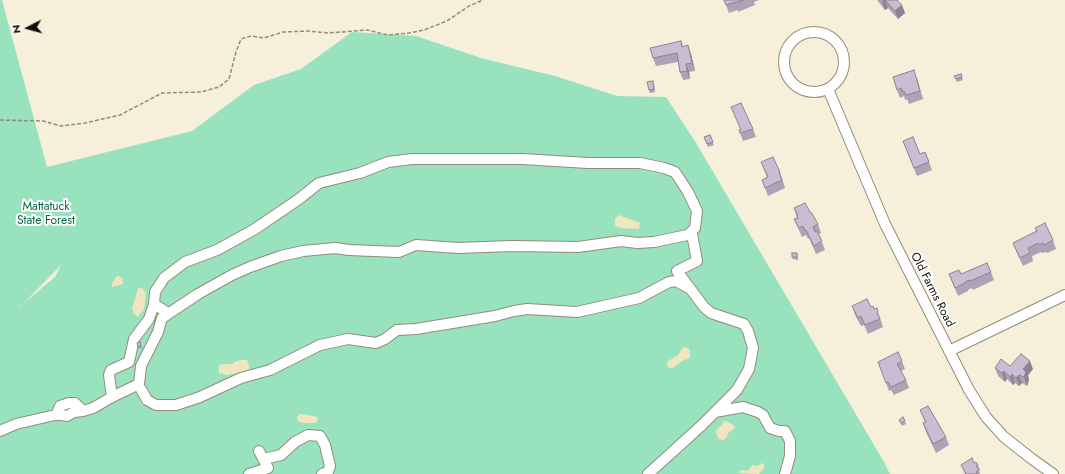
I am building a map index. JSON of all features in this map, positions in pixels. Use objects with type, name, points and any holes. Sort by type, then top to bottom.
[{"type":"street","points":[[821,32],[830,36],[837,42],[842,50],[845,60],[844,70],[835,84],[828,89],[813,92],[805,91],[793,83],[786,73],[784,67],[784,57],[787,48],[793,40],[801,34],[821,32]]},
{"type":"street","name":"Old Farms Road","points":[[828,89],[885,224],[969,390],[986,417],[1004,437],[1053,474]]},
{"type":"street","points":[[0,431],[16,424],[55,415],[67,416],[74,412],[93,408],[112,396],[139,384],[141,366],[158,332],[162,318],[198,294],[232,275],[281,256],[303,251],[335,248],[399,252],[416,245],[458,248],[511,246],[578,247],[621,241],[637,243],[654,242],[689,234],[695,228],[697,211],[688,192],[675,172],[640,163],[412,159],[388,162],[360,173],[319,183],[299,199],[255,229],[217,250],[185,262],[164,278],[155,292],[154,304],[149,319],[134,339],[130,362],[111,370],[109,375],[112,396]]},
{"type":"street","points":[[648,474],[701,426],[737,390],[750,369],[754,348],[744,324],[711,313],[704,307],[677,271],[696,261],[692,234],[689,234]]},
{"type":"street","points":[[141,389],[147,400],[156,405],[176,405],[200,397],[241,378],[270,370],[320,345],[348,339],[376,343],[385,339],[397,330],[416,329],[495,316],[527,309],[577,312],[639,298],[669,282],[676,281],[689,287]]},
{"type":"street","points":[[949,351],[1065,295]]},
{"type":"street","points":[[154,304],[168,313]]},
{"type":"street","points":[[715,412],[737,407],[747,407],[763,415],[770,428],[785,431],[790,441],[790,456],[785,474]]},
{"type":"street","points":[[249,474],[265,463],[281,455],[295,442],[308,435],[320,436],[325,444],[330,466],[328,472],[322,474]]},
{"type":"path","points":[[0,120],[43,121],[61,126],[85,123],[120,115],[162,93],[201,92],[219,87],[229,79],[236,52],[241,40],[251,36],[264,38],[283,32],[307,31],[328,33],[367,30],[388,35],[409,33],[424,30],[446,21],[469,6],[482,0]]},
{"type":"green space","name":"Mattatuck State Forest","points":[[0,0],[2,0],[47,167],[192,131],[254,85],[301,69],[352,32],[416,36],[481,58],[555,76],[617,96],[666,97],[696,143],[890,474],[0,474]],"holes":[[[61,265],[55,277],[24,303]]]},
{"type":"sand","points":[[619,215],[640,223],[639,229],[620,228],[615,226],[615,218]]},
{"type":"sand","points":[[117,276],[122,278],[123,284],[112,287],[112,283]]},
{"type":"sand","points":[[138,288],[142,288],[146,293],[144,310],[137,317],[132,309]]},
{"type":"sand","points":[[683,347],[690,350],[690,358],[682,361],[673,368],[669,368],[666,363],[678,355]]},
{"type":"sand","points":[[241,360],[247,360],[249,369],[227,375],[219,373],[219,365],[232,364]]},
{"type":"sand","points":[[300,414],[317,417],[318,420],[315,423],[302,423],[298,421],[297,417]]},
{"type":"sand","points":[[724,421],[735,426],[724,440],[718,439],[716,432]]},
{"type":"sand","points":[[762,463],[765,467],[759,474],[738,473],[741,470],[748,471],[752,465],[757,466]]},
{"type":"building","points":[[724,0],[744,0],[726,5]]},
{"type":"building","points":[[885,0],[897,0],[902,5],[895,11]]},
{"type":"building","points":[[681,41],[682,47],[688,45],[692,63],[686,64],[687,71],[680,72],[677,53],[653,58],[650,48]]},
{"type":"building","points":[[914,70],[920,91],[906,95],[901,88],[897,90],[893,77]]},
{"type":"building","points":[[961,74],[962,77],[956,79],[954,76]]},
{"type":"building","points":[[653,81],[654,89],[649,90],[647,82]]},
{"type":"building","points":[[741,103],[753,129],[740,133],[739,130],[741,130],[731,107]]},
{"type":"building","points":[[710,135],[713,142],[707,144],[704,137]]},
{"type":"building","points":[[913,137],[920,154],[925,152],[929,162],[914,168],[903,141]]},
{"type":"building","points":[[773,157],[782,180],[765,188],[762,180],[768,177],[761,162]]},
{"type":"building","points":[[805,203],[818,224],[813,227],[815,232],[817,231],[822,241],[814,246],[806,230],[805,231],[803,226],[799,228],[794,219],[798,218],[798,215],[794,208]]},
{"type":"building","points":[[1045,223],[1053,240],[1044,245],[1043,243],[1039,245],[1038,243],[1028,248],[1030,253],[1020,258],[1013,243],[1037,231],[1035,228]]},
{"type":"building","points":[[792,253],[797,253],[797,257],[792,257]]},
{"type":"building","points":[[987,263],[991,272],[970,281],[969,280],[955,288],[949,274],[959,270],[961,274]]},
{"type":"building","points":[[867,299],[871,307],[873,306],[874,309],[877,308],[877,313],[880,319],[865,325],[861,316],[858,318],[852,306]]},
{"type":"building","points":[[140,342],[141,346],[138,347],[137,343]]},
{"type":"building","points":[[898,352],[902,361],[897,364],[906,380],[891,387],[888,382],[886,383],[878,362]]},
{"type":"building","points":[[1021,354],[1030,361],[1023,369],[1026,372],[1024,377],[1019,375],[1016,378],[1012,374],[1010,377],[1004,371],[1002,373],[995,368],[1001,359],[1010,366]]},
{"type":"building","points":[[928,406],[946,437],[933,444],[923,423],[926,422],[920,410]]},
{"type":"building","points":[[903,417],[905,421],[901,423],[899,420]]},
{"type":"building","points":[[972,458],[974,463],[976,462],[978,465],[976,466],[979,470],[976,472],[977,474],[966,474],[961,465]]}]
